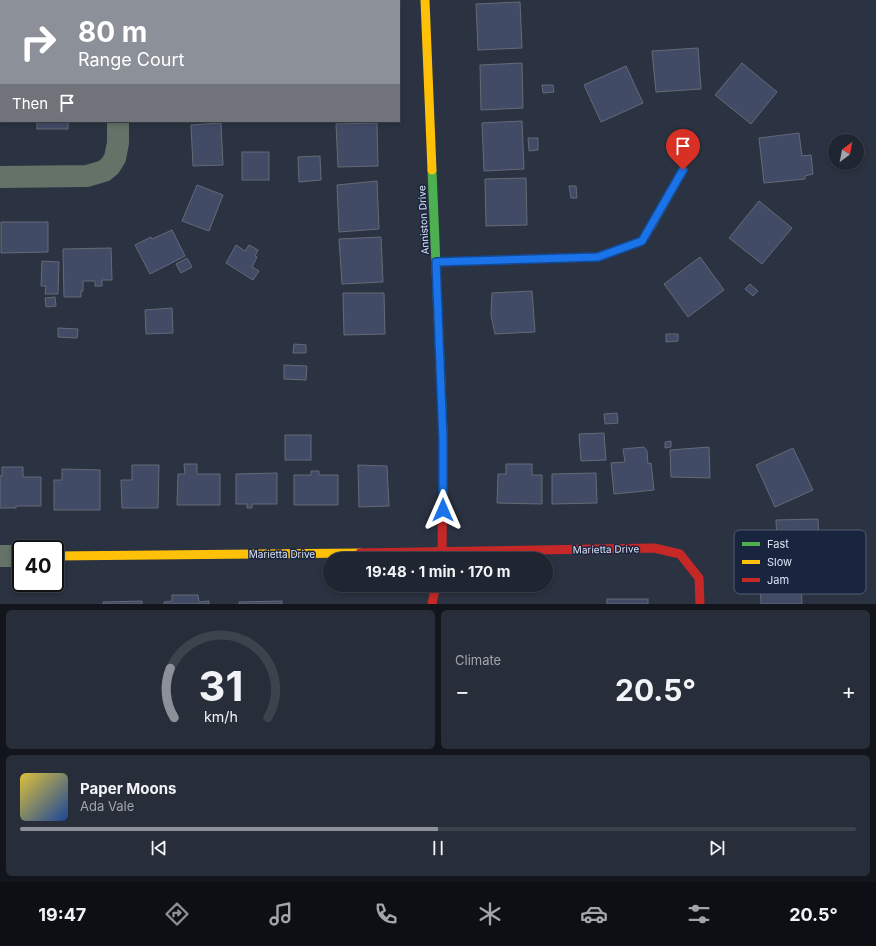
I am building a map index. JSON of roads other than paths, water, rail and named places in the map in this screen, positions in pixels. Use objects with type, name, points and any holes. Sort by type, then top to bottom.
[{"type":"street","name":"Anniston Drive","points":[[425,0],[443,440],[442,552]]},
{"type":"street","points":[[0,177],[86,176],[104,171],[110,166],[115,158],[118,144],[118,122]]},
{"type":"street","points":[[436,262],[598,257],[642,241],[683,170]]},
{"type":"street","name":"Marietta Drive","points":[[548,552],[654,548],[680,554],[699,578],[700,604]]},
{"type":"street","points":[[0,556],[12,556]]},
{"type":"street","name":"Marietta Drive","points":[[64,556],[323,556]]},
{"type":"street","points":[[432,604],[435,592]]}]
